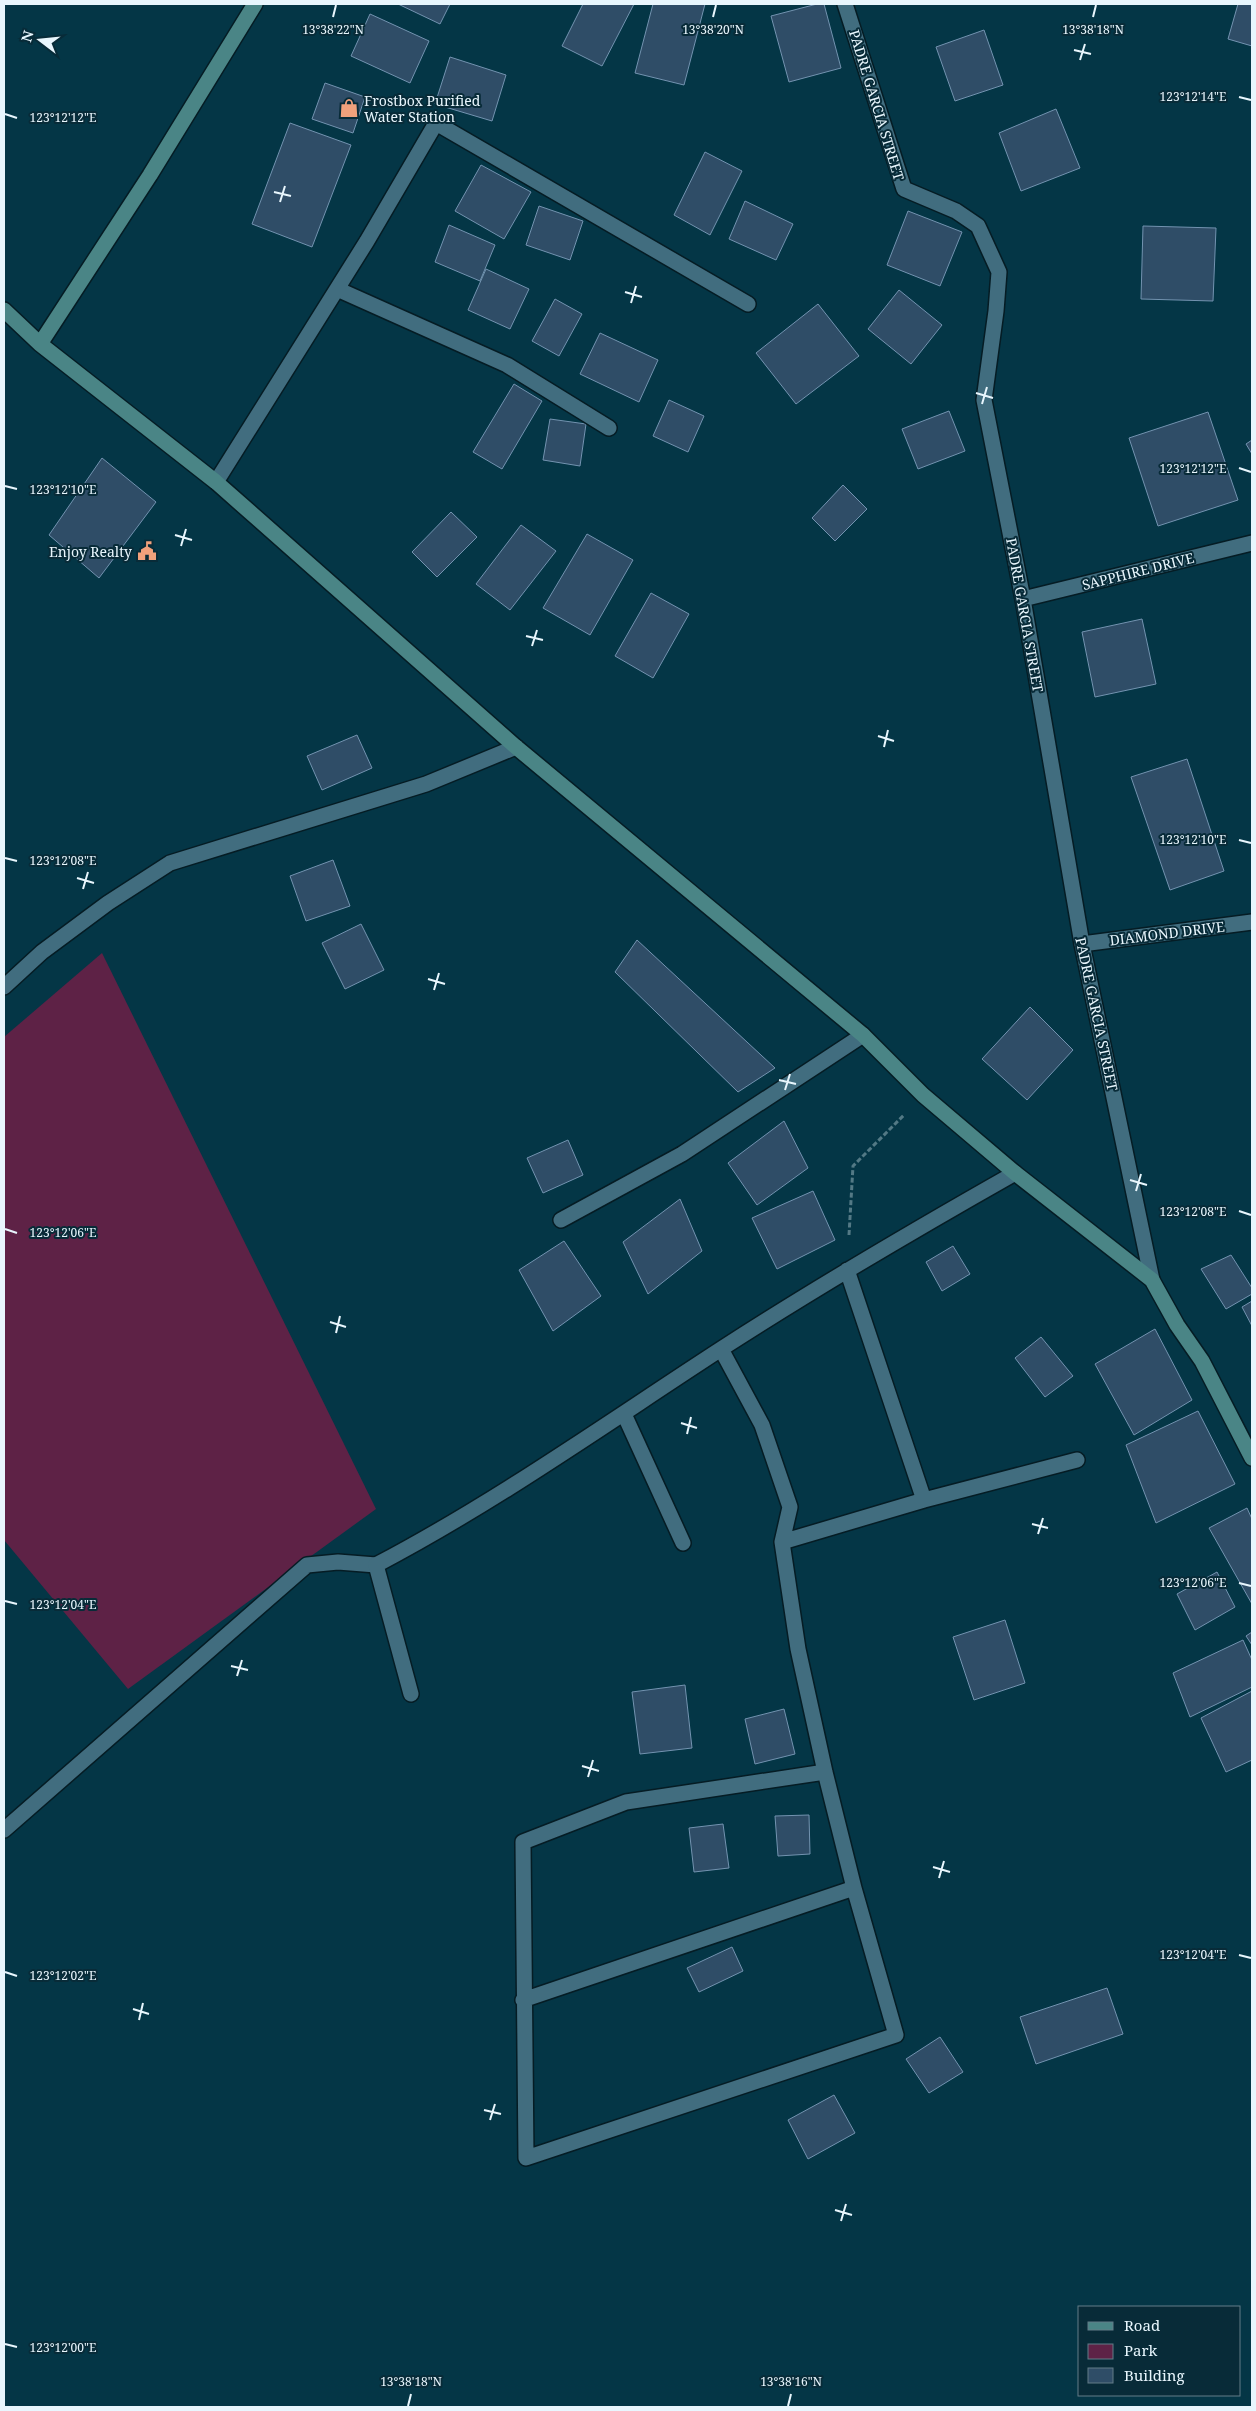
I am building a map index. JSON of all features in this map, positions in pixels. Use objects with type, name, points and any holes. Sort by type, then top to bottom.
[{"type":"main road","points":[[40,344],[150,175],[256,4]]},
{"type":"main road","points":[[4,310],[40,344],[216,482],[516,747],[863,1035],[924,1095],[1015,1173],[1152,1280],[1177,1325],[1202,1361],[1252,1458]]},
{"type":"street","name":"PADRE GARCIA STREET","points":[[846,4],[904,189],[956,212],[978,226],[999,272],[996,311],[984,400],[1023,599],[1082,944],[1152,1280]]},
{"type":"street","points":[[216,482],[337,289],[436,123],[748,304]]},
{"type":"street","points":[[337,289],[507,365],[609,428]]},
{"type":"street","name":"SAPPHIRE DRIVE","points":[[1023,599],[1252,543]]},
{"type":"street","points":[[4,988],[42,952],[108,903],[170,863],[426,784],[516,747]]},
{"type":"street","name":"DIAMOND DRIVE","points":[[1082,944],[1252,922]]},
{"type":"street","points":[[561,1220],[682,1154],[863,1035]]},
{"type":"street","points":[[4,1830],[307,1565],[338,1562],[376,1565],[437,1533],[624,1414],[721,1349],[847,1270],[1015,1173]]},
{"type":"street","points":[[847,1270],[924,1500]]},
{"type":"street","points":[[721,1349],[762,1425],[790,1507],[782,1542],[798,1649],[824,1772],[854,1888],[896,2036],[526,2158],[522,1842],[626,1802],[824,1772]]},
{"type":"street","points":[[624,1414],[683,1543]]},
{"type":"street","points":[[782,1542],[924,1500],[1077,1460]]},
{"type":"street","points":[[376,1565],[411,1694]]},
{"type":"street","points":[[523,2000],[854,1888]]},
{"type":"path","points":[[847,1270],[853,1166],[924,1095]]},
{"type":"green space","points":[[102,953],[376,1509],[128,1689],[4,1540],[4,1037]]},
{"type":"building","points":[[398,4],[450,4],[440,24]]},
{"type":"building","points":[[583,4],[634,4],[602,66],[562,46]]},
{"type":"building","points":[[653,4],[705,4],[684,85],[635,73]]},
{"type":"building","points":[[817,4],[824,4],[841,68],[789,82],[771,16]]},
{"type":"building","points":[[1238,4],[1252,4],[1252,46],[1228,39]]},
{"type":"building","points":[[370,14],[429,41],[410,83],[351,56]]},
{"type":"building","points":[[984,30],[1003,85],[955,101],[936,47]]},
{"type":"building","points":[[450,57],[506,75],[492,121],[435,104]]},
{"type":"building","points":[[325,83],[365,97],[353,133],[312,119]]},
{"type":"building","points":[[1056,109],[1080,168],[1021,191],[999,133]]},
{"type":"building","points":[[290,123],[351,145],[312,247],[252,224]]},
{"type":"building","points":[[705,152],[742,171],[710,235],[674,215]]},
{"type":"building","points":[[481,165],[531,192],[504,239],[455,211]]},
{"type":"building","points":[[745,201],[793,224],[776,260],[729,239]]},
{"type":"building","points":[[539,206],[583,221],[570,260],[526,245]]},
{"type":"building","points":[[908,211],[962,232],[940,286],[887,265]]},
{"type":"building","points":[[449,225],[495,245],[480,281],[435,262]]},
{"type":"building","points":[[1143,226],[1216,228],[1213,301],[1141,299]]},
{"type":"building","points":[[486,269],[529,289],[510,329],[468,310]]},
{"type":"building","points":[[899,290],[942,325],[911,364],[868,329]]},
{"type":"building","points":[[555,299],[582,314],[559,356],[532,341]]},
{"type":"building","points":[[818,304],[859,356],[796,404],[756,353]]},
{"type":"building","points":[[600,333],[658,360],[639,402],[580,374]]},
{"type":"building","points":[[514,384],[542,401],[502,469],[473,452]]},
{"type":"building","points":[[669,400],[704,416],[688,452],[653,436]]},
{"type":"building","points":[[949,411],[965,451],[918,469],[902,429]]},
{"type":"building","points":[[1208,412],[1238,500],[1158,526],[1129,438]]},
{"type":"building","points":[[550,419],[586,424],[580,466],[543,460]]},
{"type":"building","points":[[1252,440],[1252,454],[1246,444]]},
{"type":"building","points":[[102,458],[156,502],[99,578],[49,535]]},
{"type":"building","points":[[843,485],[867,509],[835,541],[812,518]]},
{"type":"building","points":[[451,512],[477,537],[437,577],[412,552]]},
{"type":"building","points":[[521,525],[556,551],[510,610],[476,584]]},
{"type":"building","points":[[587,534],[633,560],[590,635],[543,608]]},
{"type":"building","points":[[651,593],[689,614],[653,678],[615,656]]},
{"type":"building","points":[[1142,619],[1156,684],[1095,697],[1082,632]]},
{"type":"building","points":[[357,735],[372,768],[322,790],[307,756]]},
{"type":"building","points":[[1187,759],[1224,871],[1170,890],[1131,777]]},
{"type":"building","points":[[333,860],[350,906],[306,921],[290,876]]},
{"type":"building","points":[[361,924],[384,970],[345,989],[322,943]]},
{"type":"building","points":[[637,940],[775,1068],[738,1092],[615,972]]},
{"type":"building","points":[[1030,1007],[1073,1050],[1027,1100],[982,1059]]},
{"type":"building","points":[[784,1121],[808,1168],[757,1205],[728,1163]]},
{"type":"building","points":[[568,1140],[583,1175],[543,1193],[527,1158]]},
{"type":"building","points":[[813,1191],[835,1240],[777,1269],[752,1218]]},
{"type":"building","points":[[680,1199],[702,1251],[648,1294],[623,1242]]},
{"type":"building","points":[[564,1241],[601,1296],[553,1331],[519,1270]]},
{"type":"building","points":[[953,1246],[970,1274],[942,1291],[926,1262]]},
{"type":"building","points":[[1231,1255],[1252,1288],[1252,1294],[1226,1309],[1201,1269]]},
{"type":"building","points":[[1252,1301],[1252,1326],[1242,1307]]},
{"type":"building","points":[[1155,1329],[1192,1400],[1134,1435],[1095,1364]]},
{"type":"building","points":[[1041,1337],[1073,1376],[1045,1397],[1015,1358]]},
{"type":"building","points":[[1198,1411],[1235,1484],[1156,1523],[1126,1445]]},
{"type":"building","points":[[1247,1508],[1252,1519],[1252,1604],[1209,1528]]},
{"type":"building","points":[[1217,1572],[1235,1607],[1195,1630],[1177,1594]]},
{"type":"building","points":[[1005,1620],[1025,1683],[974,1700],[953,1637]]},
{"type":"building","points":[[1252,1632],[1252,1645],[1246,1636]]},
{"type":"building","points":[[1243,1640],[1252,1660],[1252,1687],[1190,1717],[1173,1673]]},
{"type":"building","points":[[685,1685],[692,1748],[640,1754],[632,1692]]},
{"type":"building","points":[[1252,1691],[1252,1760],[1226,1772],[1201,1718]]},
{"type":"building","points":[[784,1709],[795,1754],[755,1764],[745,1719]]},
{"type":"building","points":[[809,1815],[810,1854],[778,1856],[775,1816]]},
{"type":"building","points":[[723,1824],[729,1868],[694,1872],[689,1828]]},
{"type":"building","points":[[732,1947],[743,1971],[699,1992],[687,1968]]},
{"type":"building","points":[[1107,1988],[1123,2034],[1036,2064],[1020,2017]]},
{"type":"building","points":[[940,2037],[963,2072],[929,2093],[906,2059]]},
{"type":"building","points":[[834,2095],[855,2133],[808,2159],[788,2120]]},
{"type":"place","name":"Frostbox Purified Water Station","points":[[349,108]]},
{"type":"place","name":"Enjoy Realty","points":[[147,551]]}]
